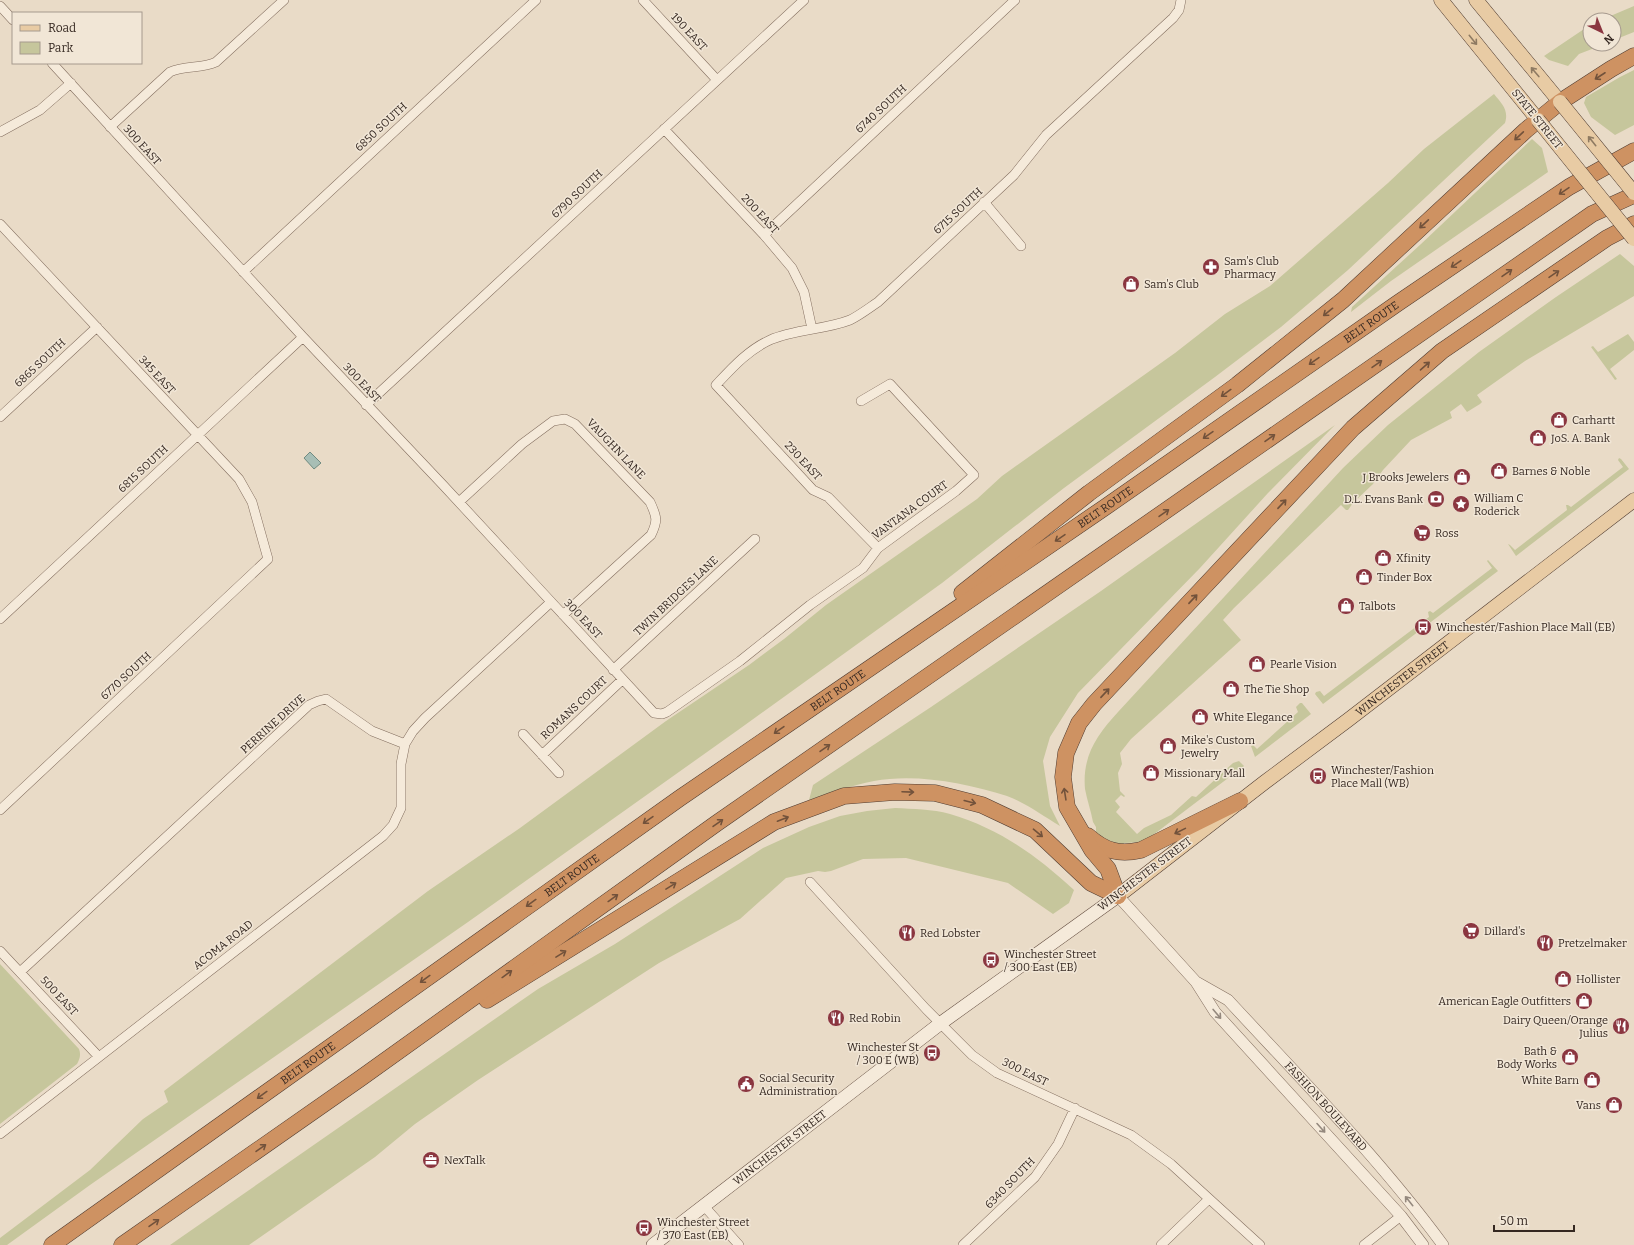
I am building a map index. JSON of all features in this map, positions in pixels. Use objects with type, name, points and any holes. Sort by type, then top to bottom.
[{"type":"highway","points":[[852,679],[1089,493],[1237,385],[1343,300],[1538,120],[1560,102],[1634,56]]},
{"type":"highway","name":"BELT ROUTE","points":[[52,1245],[608,848],[852,679],[1104,508],[1404,298],[1569,187],[1634,151]]},
{"type":"highway","points":[[122,1245],[361,1078],[724,819],[1592,214],[1634,194]]},
{"type":"highway","points":[[1118,896],[1108,869],[1092,850],[1067,806],[1063,777],[1066,753],[1079,723],[1094,704],[1354,428],[1442,350],[1607,238],[1634,224]]},
{"type":"highway","points":[[361,1078],[774,822],[844,796],[895,792],[935,793],[982,805],[1035,830],[1091,883],[1118,896]]},
{"type":"highway","points":[[1080,829],[1105,849],[1119,852],[1133,852],[1142,850],[1240,801]]},
{"type":"main road","name":"STATE STREET","points":[[1441,0],[1634,239]]},
{"type":"main road","points":[[1476,0],[1634,194]]},
{"type":"main road","name":"WINCHESTER STREET","points":[[653,1245],[941,1023],[1118,896],[1634,500]]},
{"type":"street","points":[[110,127],[170,72],[180,68],[204,66],[216,62],[284,0]]},
{"type":"street","name":"6850 SOUTH","points":[[243,272],[536,0]]},
{"type":"street","name":"190 EAST","points":[[643,0],[717,80]]},
{"type":"street","name":"6790 SOUTH","points":[[366,405],[804,0]]},
{"type":"street","name":"6740 SOUTH","points":[[764,236],[1014,0]]},
{"type":"street","name":"6715 SOUTH","points":[[716,384],[752,350],[770,340],[850,320],[874,305],[1014,175],[1046,135],[1173,18],[1179,10],[1181,1]]},
{"type":"street","points":[[0,6],[12,19]]},
{"type":"street","name":"300 EAST","points":[[53,64],[366,405],[459,502],[622,680],[654,713],[658,714]]},
{"type":"street","points":[[0,132],[40,110],[71,83]]},
{"type":"street","name":"200 EAST","points":[[664,129],[792,268],[800,280],[804,292],[812,330]]},
{"type":"street","points":[[984,202],[1021,246]]},
{"type":"street","name":"345 EAST","points":[[0,224],[239,479],[247,491],[255,509],[268,559]]},
{"type":"street","name":"6865 SOUTH","points":[[0,417],[97,327]]},
{"type":"street","name":"6815 SOUTH","points":[[0,619],[303,337]]},
{"type":"street","name":"230 EAST","points":[[716,384],[816,492],[828,497],[878,548]]},
{"type":"street","name":"VANTANA COURT","points":[[658,714],[667,712],[740,662],[810,605],[862,568],[878,548],[956,491],[974,475],[890,384],[861,401]]},
{"type":"street","name":"VAUGHN LANE","points":[[459,502],[522,444],[553,421],[565,419],[575,424],[650,502],[655,513],[656,524],[651,535],[563,615]]},
{"type":"street","name":"TWIN BRIDGES LANE","points":[[613,670],[755,539]]},
{"type":"street","name":"6770 SOUTH","points":[[0,810],[268,559]]},
{"type":"street","points":[[406,744],[413,731],[425,718],[551,602]]},
{"type":"street","name":"ROMANS COURT","points":[[542,754],[622,680]]},
{"type":"street","name":"PERRINE DRIVE","points":[[20,972],[309,705],[318,700],[326,699],[372,731],[406,744]]},
{"type":"street","name":"ROMANS COURT","points":[[523,734],[559,773]]},
{"type":"street","name":"ACOMA ROAD","points":[[0,1134],[383,836],[393,825],[401,808],[401,764],[406,744]]},
{"type":"street","name":"300 EAST","points":[[810,882],[972,1055],[997,1072],[1118,1128],[1136,1138],[1171,1164],[1260,1245]]},
{"type":"street","name":"FASHION BOULEVARD","points":[[1118,896],[1196,982],[1215,1012],[1401,1216],[1423,1245]]},
{"type":"street","name":"500 EAST","points":[[0,951],[99,1057]]},
{"type":"street","name":"FASHION BOULEVARD","points":[[1196,982],[1228,1000],[1373,1159],[1414,1207],[1443,1245]]},
{"type":"street","name":"6340 SOUTH","points":[[963,1245],[1035,1177],[1058,1144],[1075,1108]]},
{"type":"street","points":[[1161,1245],[1210,1199]]},
{"type":"street","points":[[704,1206],[740,1245]]},
{"type":"street","points":[[1364,1245],[1401,1216]]},
{"type":"green space","points":[[1634,6],[1634,32],[1622,37],[1622,12],[1620,12]]},
{"type":"green space","points":[[1582,30],[1582,52],[1584,52],[1579,54],[1568,66],[1549,60],[1544,56]]},
{"type":"green space","points":[[1634,70],[1634,125],[1615,135],[1591,117],[1584,103],[1586,97]]},
{"type":"green space","points":[[1494,94],[1502,104],[1505,111],[1505,123],[1348,270],[1281,327],[1064,488],[942,583],[738,730],[468,922],[90,1185],[7,1245],[0,1245],[0,1238],[90,1170],[143,1119],[168,1102],[164,1091],[428,891],[520,828],[666,721],[749,665],[826,605],[977,499],[1002,476],[1175,353],[1225,314],[1270,286],[1388,183],[1424,149]]},
{"type":"green space","points":[[1532,139],[1542,148],[1548,172],[1391,281],[1351,312],[1352,307]]},
{"type":"green space","points":[[1620,254],[1634,266],[1634,296],[1525,361],[1477,395],[1482,402],[1480,404],[1467,412],[1461,404],[1450,412],[1452,418],[1411,440],[1348,510],[1341,505],[1223,620],[1241,640],[1131,739],[1120,753],[1122,764],[1118,773],[1120,791],[1125,796],[1124,797],[1121,795],[1115,801],[1120,807],[1116,812],[1137,834],[1144,828],[1171,815],[1192,796],[1196,797],[1233,763],[1239,761],[1244,766],[1143,842],[1124,843],[1124,847],[1096,835],[1096,827],[1093,822],[1085,789],[1086,766],[1092,747],[1118,712],[1343,468],[1388,425],[1479,352],[1556,297]]},
{"type":"green space","points":[[1628,334],[1634,342],[1634,350],[1610,369],[1617,379],[1615,380],[1591,347],[1593,346],[1598,352]]},
{"type":"green space","points":[[1335,425],[1268,493],[1200,568],[1078,693],[1050,737],[1043,761],[1050,806],[1060,826],[1028,806],[1007,796],[958,783],[924,779],[906,778],[874,781],[809,800],[813,785],[931,707],[1101,591]]},
{"type":"green space","points":[[1619,458],[1629,469],[1516,556],[1508,544],[1515,550],[1567,510],[1566,505],[1571,507],[1623,467],[1618,460]]},
{"type":"green space","points":[[1457,498],[1464,500],[1466,499],[1468,501],[1466,503],[1467,509],[1464,511],[1463,509],[1457,510],[1455,508],[1457,501],[1455,500]]},
{"type":"green space","points":[[1488,560],[1498,571],[1323,704],[1315,694],[1316,692],[1320,691],[1324,696],[1429,617],[1428,612],[1430,611],[1433,613],[1492,568],[1487,561]]},
{"type":"green space","points":[[1302,703],[1311,714],[1255,757],[1251,746],[1253,745],[1257,749],[1298,712],[1296,707]]},
{"type":"green space","points":[[895,808],[943,812],[968,820],[1001,835],[1046,865],[1074,890],[1069,903],[1053,914],[1008,883],[906,858],[863,859],[831,871],[818,871],[786,878],[740,919],[659,963],[478,1080],[415,1124],[375,1157],[249,1245],[170,1245],[538,989],[615,944],[763,848],[809,827],[840,816]]},
{"type":"green space","points":[[0,964],[79,1049],[80,1055],[77,1064],[0,1124]]},
{"type":"shaded area","points":[[310,452],[321,463],[314,469],[304,458]]},
{"type":"place","name":"Sam's Club Pharmacy","points":[[1211,267]]},
{"type":"place","name":"Sam's Club","points":[[1131,284]]},
{"type":"place","name":"Carhartt","points":[[1559,420]]},
{"type":"place","name":"JoS. A. Bank","points":[[1538,438]]},
{"type":"place","name":"Barnes & Noble","points":[[1499,471]]},
{"type":"place","name":"J Brooks Jewelers","points":[[1462,477]]},
{"type":"place","name":"D.L. Evans Bank","points":[[1436,499]]},
{"type":"place","name":"William C Roderick","points":[[1461,504]]},
{"type":"place","name":"Ross","points":[[1422,533]]},
{"type":"place","name":"Xfinity","points":[[1383,558]]},
{"type":"place","name":"Tinder Box","points":[[1364,577]]},
{"type":"place","name":"Talbots","points":[[1346,606]]},
{"type":"place","name":"Winchester/Fashion Place Mall (EB)","points":[[1423,627]]},
{"type":"place","name":"Pearle Vision","points":[[1257,664]]},
{"type":"place","name":"The Tie Shop","points":[[1231,689]]},
{"type":"place","name":"White Elegance","points":[[1200,717]]},
{"type":"place","name":"Mike's Custom Jewelry","points":[[1168,746]]},
{"type":"place","name":"Missionary Mall","points":[[1151,773]]},
{"type":"place","name":"Winchester/Fashion Place Mall (WB)","points":[[1318,776]]},
{"type":"place","name":"Dillard's","points":[[1471,931]]},
{"type":"place","name":"Red Lobster","points":[[907,933]]},
{"type":"place","name":"Pretzelmaker","points":[[1545,943]]},
{"type":"place","name":"Winchester Street / 300 East (EB)","points":[[991,960]]},
{"type":"place","name":"Hollister","points":[[1563,979]]},
{"type":"place","name":"American Eagle Outfitters","points":[[1584,1001]]},
{"type":"place","name":"Red Robin","points":[[836,1018]]},
{"type":"place","name":"Dairy Queen/Orange Julius","points":[[1621,1026]]},
{"type":"place","name":"Winchester St / 300 E (WB)","points":[[932,1053]]},
{"type":"place","name":"Bath & Body Works","points":[[1570,1057]]},
{"type":"place","name":"White Barn","points":[[1592,1080]]},
{"type":"place","name":"Social Security Administration","points":[[746,1084]]},
{"type":"place","name":"Vans","points":[[1614,1105]]},
{"type":"place","name":"NexTalk","points":[[431,1160]]},
{"type":"place","name":"Winchester Street / 370 East (EB)","points":[[644,1228]]}]
